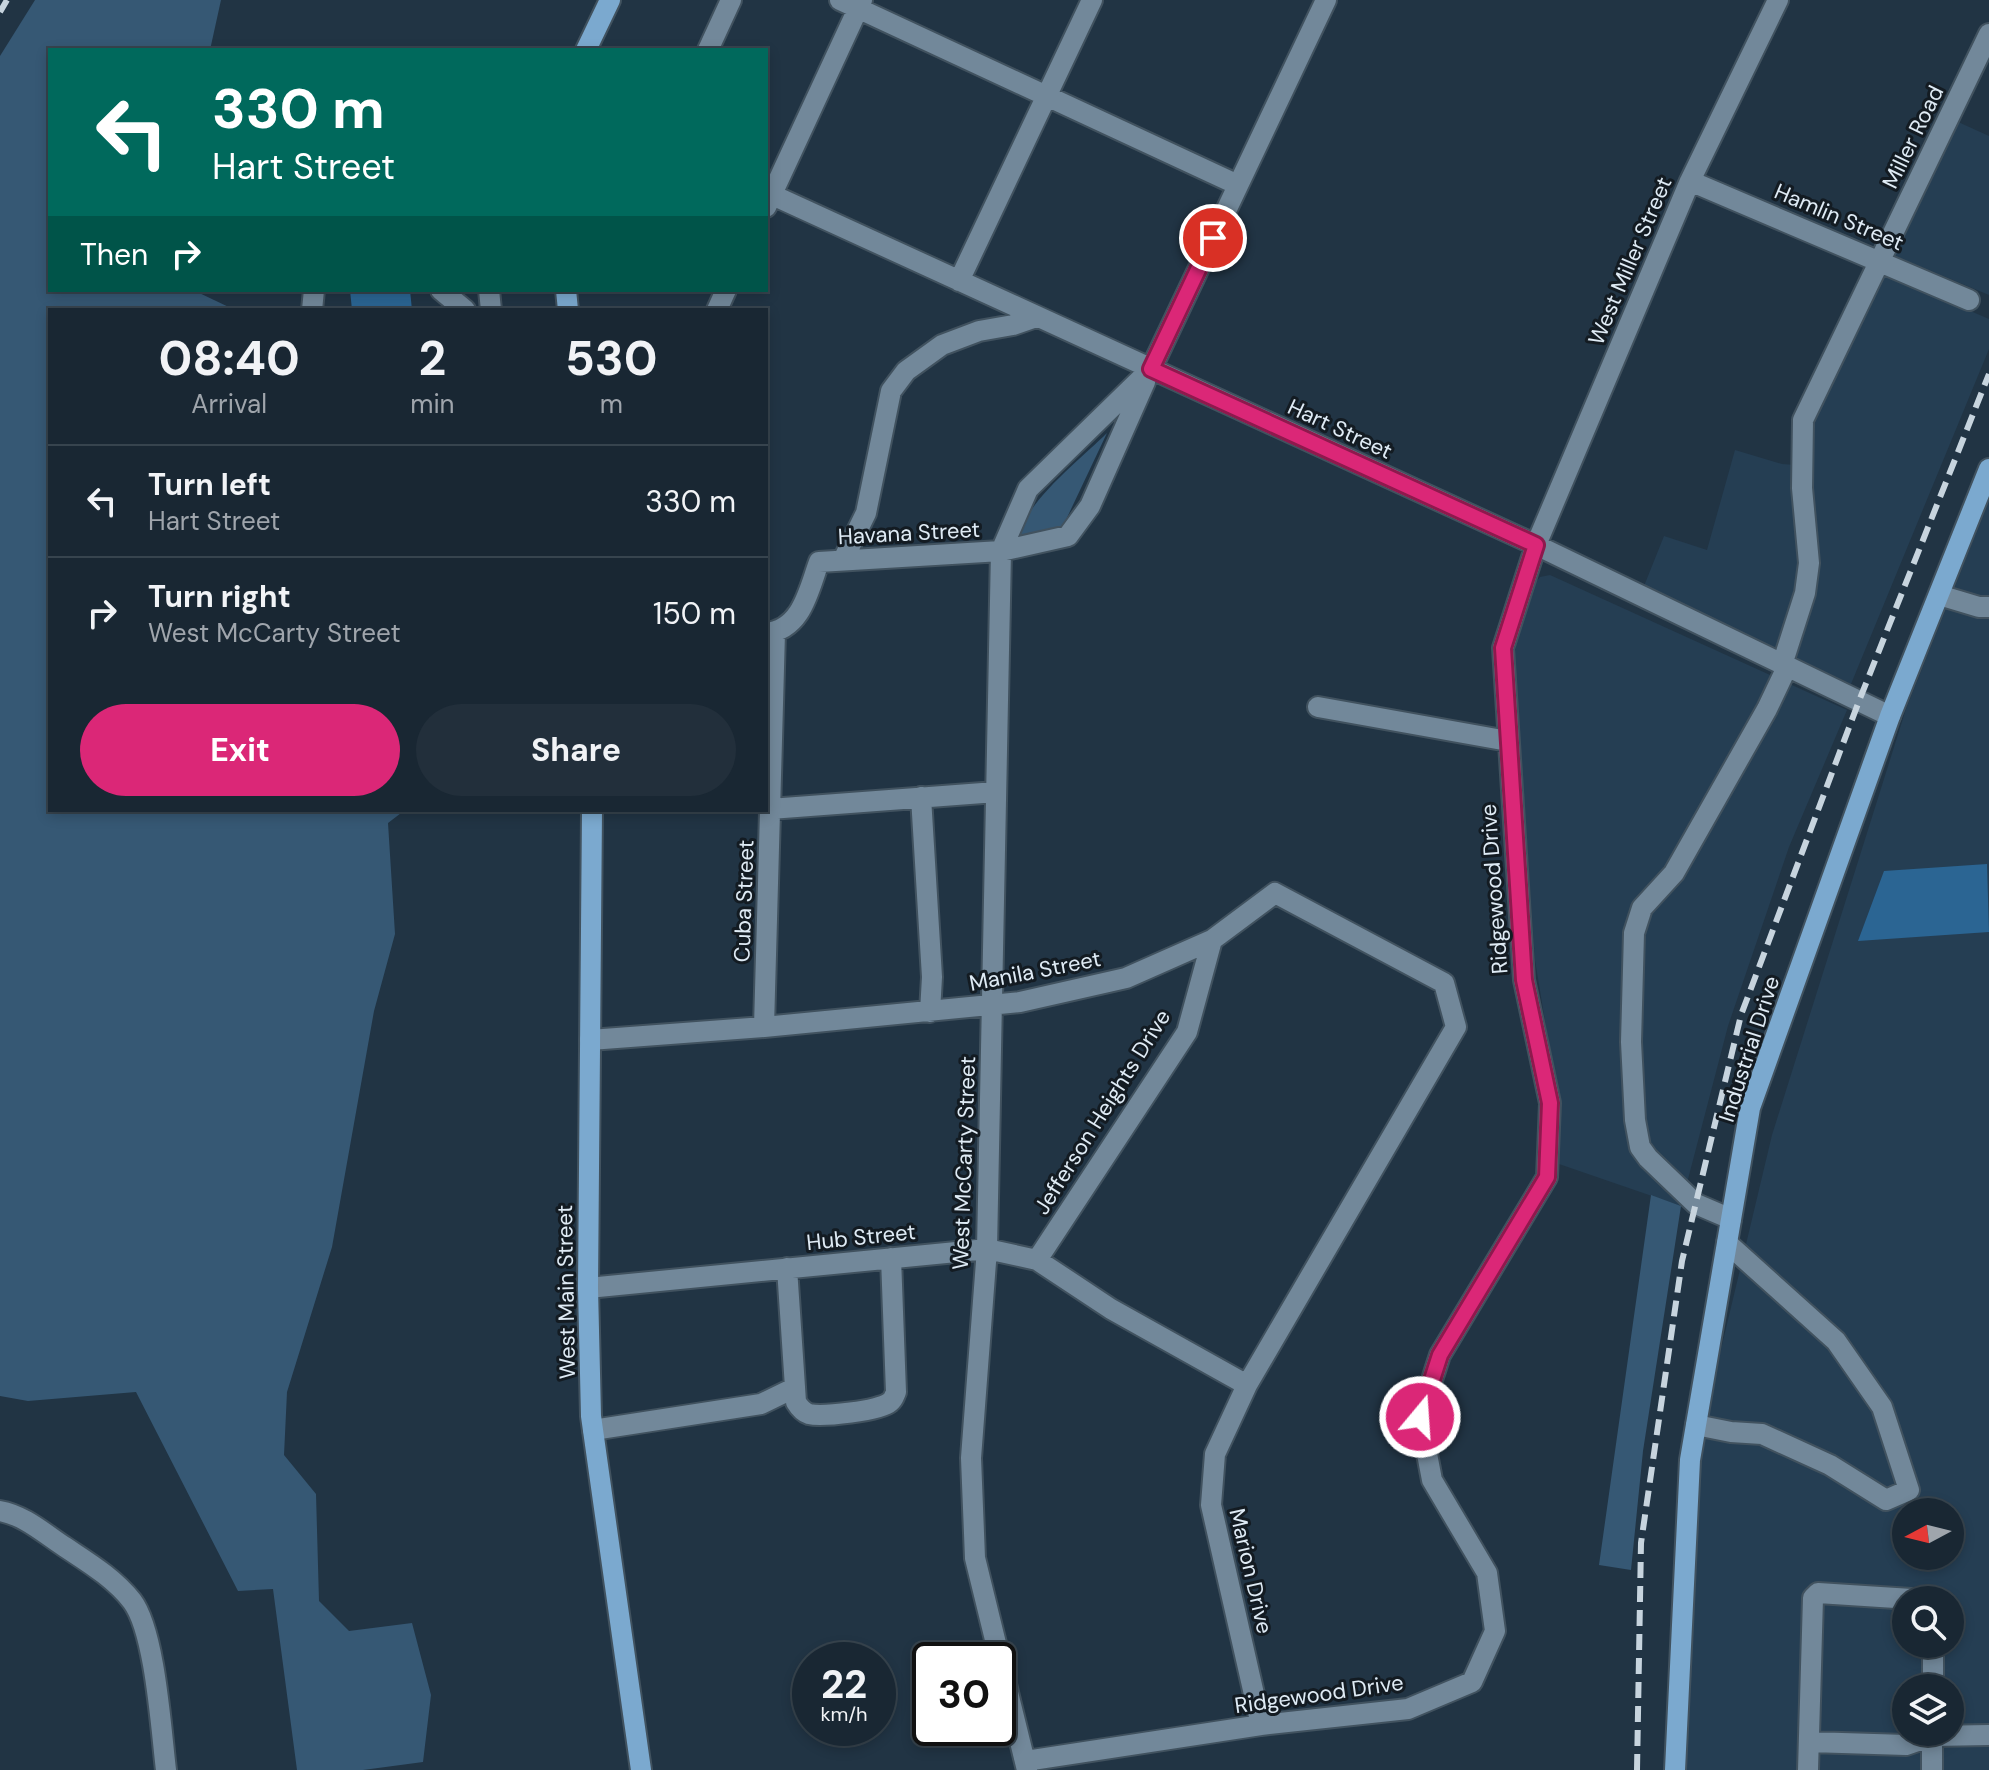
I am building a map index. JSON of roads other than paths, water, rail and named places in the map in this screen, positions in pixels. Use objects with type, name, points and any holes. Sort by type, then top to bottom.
[{"type":"main road","points":[[587,48],[610,0]]},
{"type":"main road","name":"Industrial Drive","points":[[1675,1770],[1690,1460],[1750,1108],[1890,716],[1989,469]]},
{"type":"main road","name":"West Main Street","points":[[592,812],[588,1288],[593,1430],[641,1770]]},
{"type":"street","points":[[709,48],[731,0]]},
{"type":"street","points":[[959,281],[1092,0]]},
{"type":"street","name":"West Miller Street","points":[[1536,545],[1690,181],[1778,0]]},
{"type":"street","name":"West McCarty Street","points":[[1001,551],[1068,536],[1090,506],[1321,2]]},
{"type":"street","points":[[768,198],[853,3],[1238,185]]},
{"type":"street","name":"Miller Road","points":[[1879,260],[1989,34]]},
{"type":"street","name":"Hamlin Street","points":[[1690,181],[1969,300]]},
{"type":"street","name":"Hart Street","points":[[768,198],[959,281],[1536,545],[1890,716]]},
{"type":"street","points":[[1731,1219],[1696,1204],[1640,1147],[1635,1120],[1631,1042],[1634,933],[1642,908],[1674,873],[1767,709],[1785,666],[1805,593],[1809,563],[1802,488],[1803,420],[1879,260]]},
{"type":"street","points":[[443,292],[463,308]]},
{"type":"street","points":[[843,560],[866,513],[891,391],[906,371],[942,345],[979,331],[1036,317]]},
{"type":"street","name":"West McCarty Street","points":[[1026,1765],[975,1558],[971,1458],[987,1249],[1001,551],[1028,489],[1151,369]]},
{"type":"street","name":"Ridgewood Drive","points":[[1026,1765],[1261,1725],[1408,1709],[1472,1682],[1495,1631],[1487,1573],[1432,1480],[1420,1417],[1440,1355],[1547,1177],[1550,1103],[1524,980],[1503,648],[1536,545]]},
{"type":"street","name":"Havana Street","points":[[771,632],[800,614],[819,562],[1001,551]]},
{"type":"street","points":[[1939,595],[1989,607]]},
{"type":"street","name":"Cuba Street","points":[[764,1027],[771,632]]},
{"type":"street","points":[[1318,707],[1508,741]]},
{"type":"street","points":[[770,809],[996,792]]},
{"type":"street","points":[[921,797],[932,977],[930,1012]]},
{"type":"street","name":"Manila Street","points":[[590,1040],[992,1006],[1126,978],[1212,940],[1275,893],[1444,983],[1456,1027]]},
{"type":"street","name":"Jefferson Heights Drive","points":[[1037,1260],[1187,1032],[1212,940]]},
{"type":"street","name":"Marion Drive","points":[[1261,1725],[1211,1505],[1215,1454],[1247,1385],[1456,1027]]},
{"type":"street","points":[[1696,1425],[1762,1434],[1830,1465],[1886,1500],[1909,1490],[1882,1407],[1836,1341],[1727,1243]]},
{"type":"street","name":"Hub Street","points":[[588,1288],[987,1249],[1037,1260],[1111,1309],[1247,1385]]},
{"type":"street","points":[[787,1268],[796,1402],[802,1411],[810,1414],[879,1407],[893,1399],[896,1392],[891,1258]]},
{"type":"street","points":[[593,1430],[761,1404],[794,1388]]},
{"type":"street","points":[[0,1511],[24,1520],[102,1571],[134,1603],[149,1643],[166,1770]]},
{"type":"street","points":[[1808,1770],[1813,1598],[1818,1593],[1892,1598]]},
{"type":"street","points":[[1964,1735],[1989,1735]]},
{"type":"street","points":[[1810,1742],[1892,1745]]},
{"type":"street","points":[[1932,1746],[1932,1770]]},
{"type":"railway","points":[[0,12],[7,0]]},
{"type":"railway","points":[[1637,1770],[1641,1543],[1682,1261],[1741,1015],[1859,701],[1989,374]]}]
